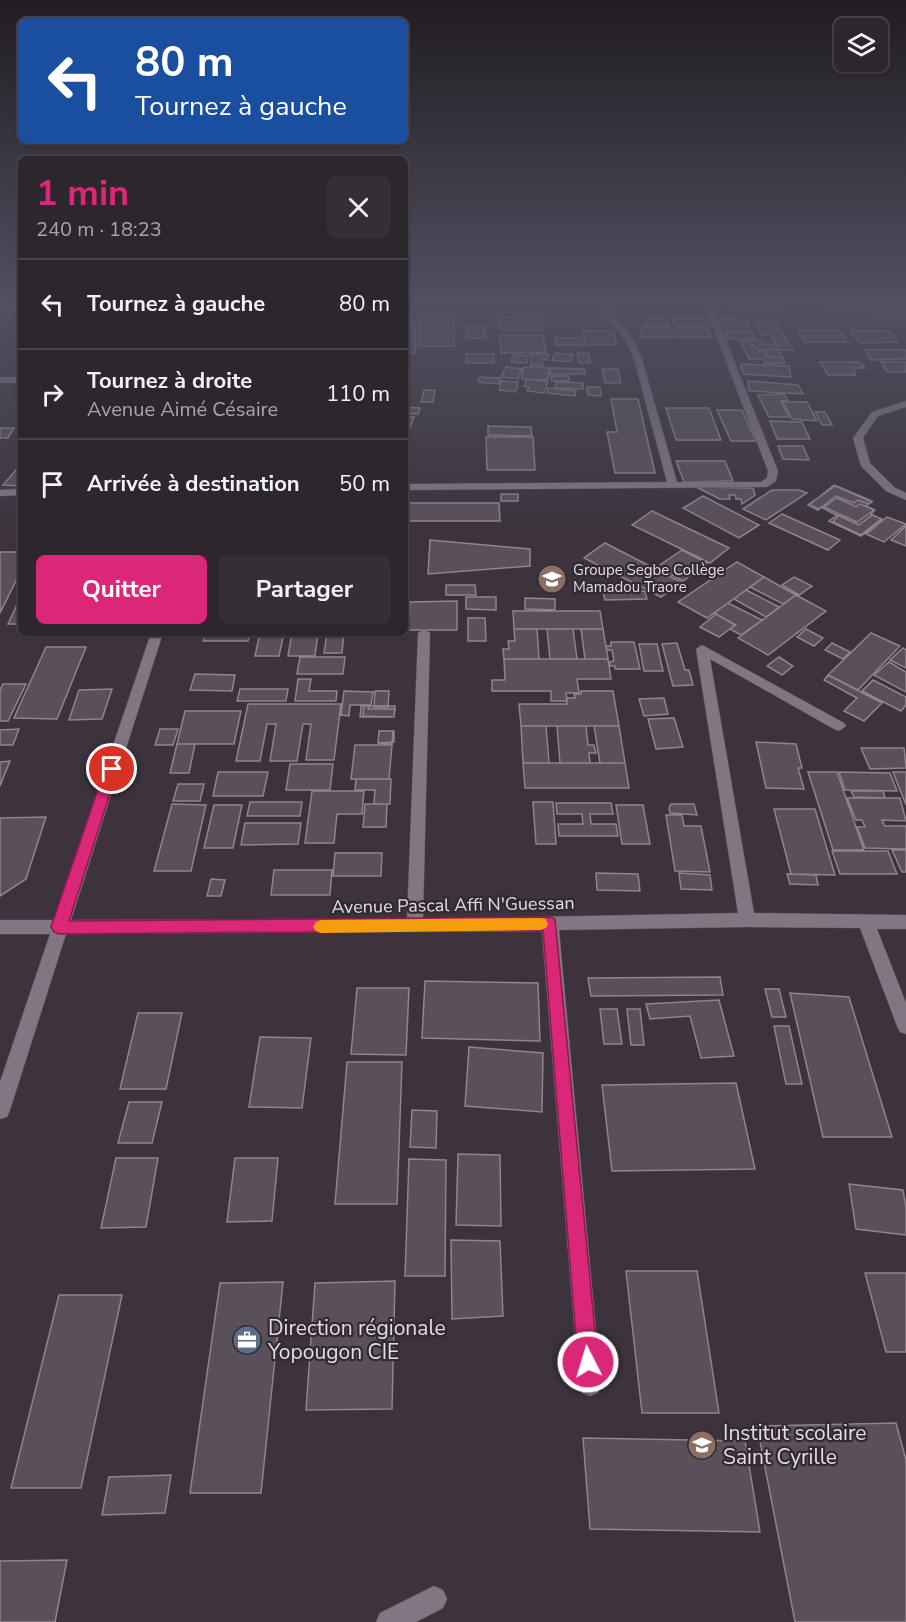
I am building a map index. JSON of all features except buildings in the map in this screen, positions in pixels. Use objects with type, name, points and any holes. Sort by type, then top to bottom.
[{"type":"street","points":[[643,379],[673,486]]},
{"type":"street","points":[[408,487],[763,485],[772,479],[773,471],[737,379]]},
{"type":"street","points":[[0,380],[18,380]]},
{"type":"street","points":[[906,404],[875,414],[858,438],[865,464],[890,489],[906,497]]},
{"type":"street","points":[[0,493],[18,492]]},
{"type":"street","points":[[415,926],[424,633]]},
{"type":"street","points":[[0,1110],[157,636]]},
{"type":"street","points":[[747,920],[702,649],[840,726]]},
{"type":"street","name":"Avenue Pascal Affi N'Guessan","points":[[0,927],[415,926],[747,920],[906,922]]},
{"type":"street","points":[[866,922],[906,1026]]},
{"type":"street","points":[[550,924],[590,1385]]},
{"type":"street","points":[[389,1622],[434,1599]]},
{"type":"slow traffic","points":[[321,927],[541,924]]},
{"type":"place","name":"Groupe Segbe Collège Mamadou Traore","points":[[552,579]]},
{"type":"place","name":"Direction régionale Yopougon CIE","points":[[247,1340]]},
{"type":"place","name":"Institut scolaire Saint Cyrille","points":[[702,1445]]},
{"type":"route","points":[[112,769],[59,927],[550,924],[588,1362]]}]
